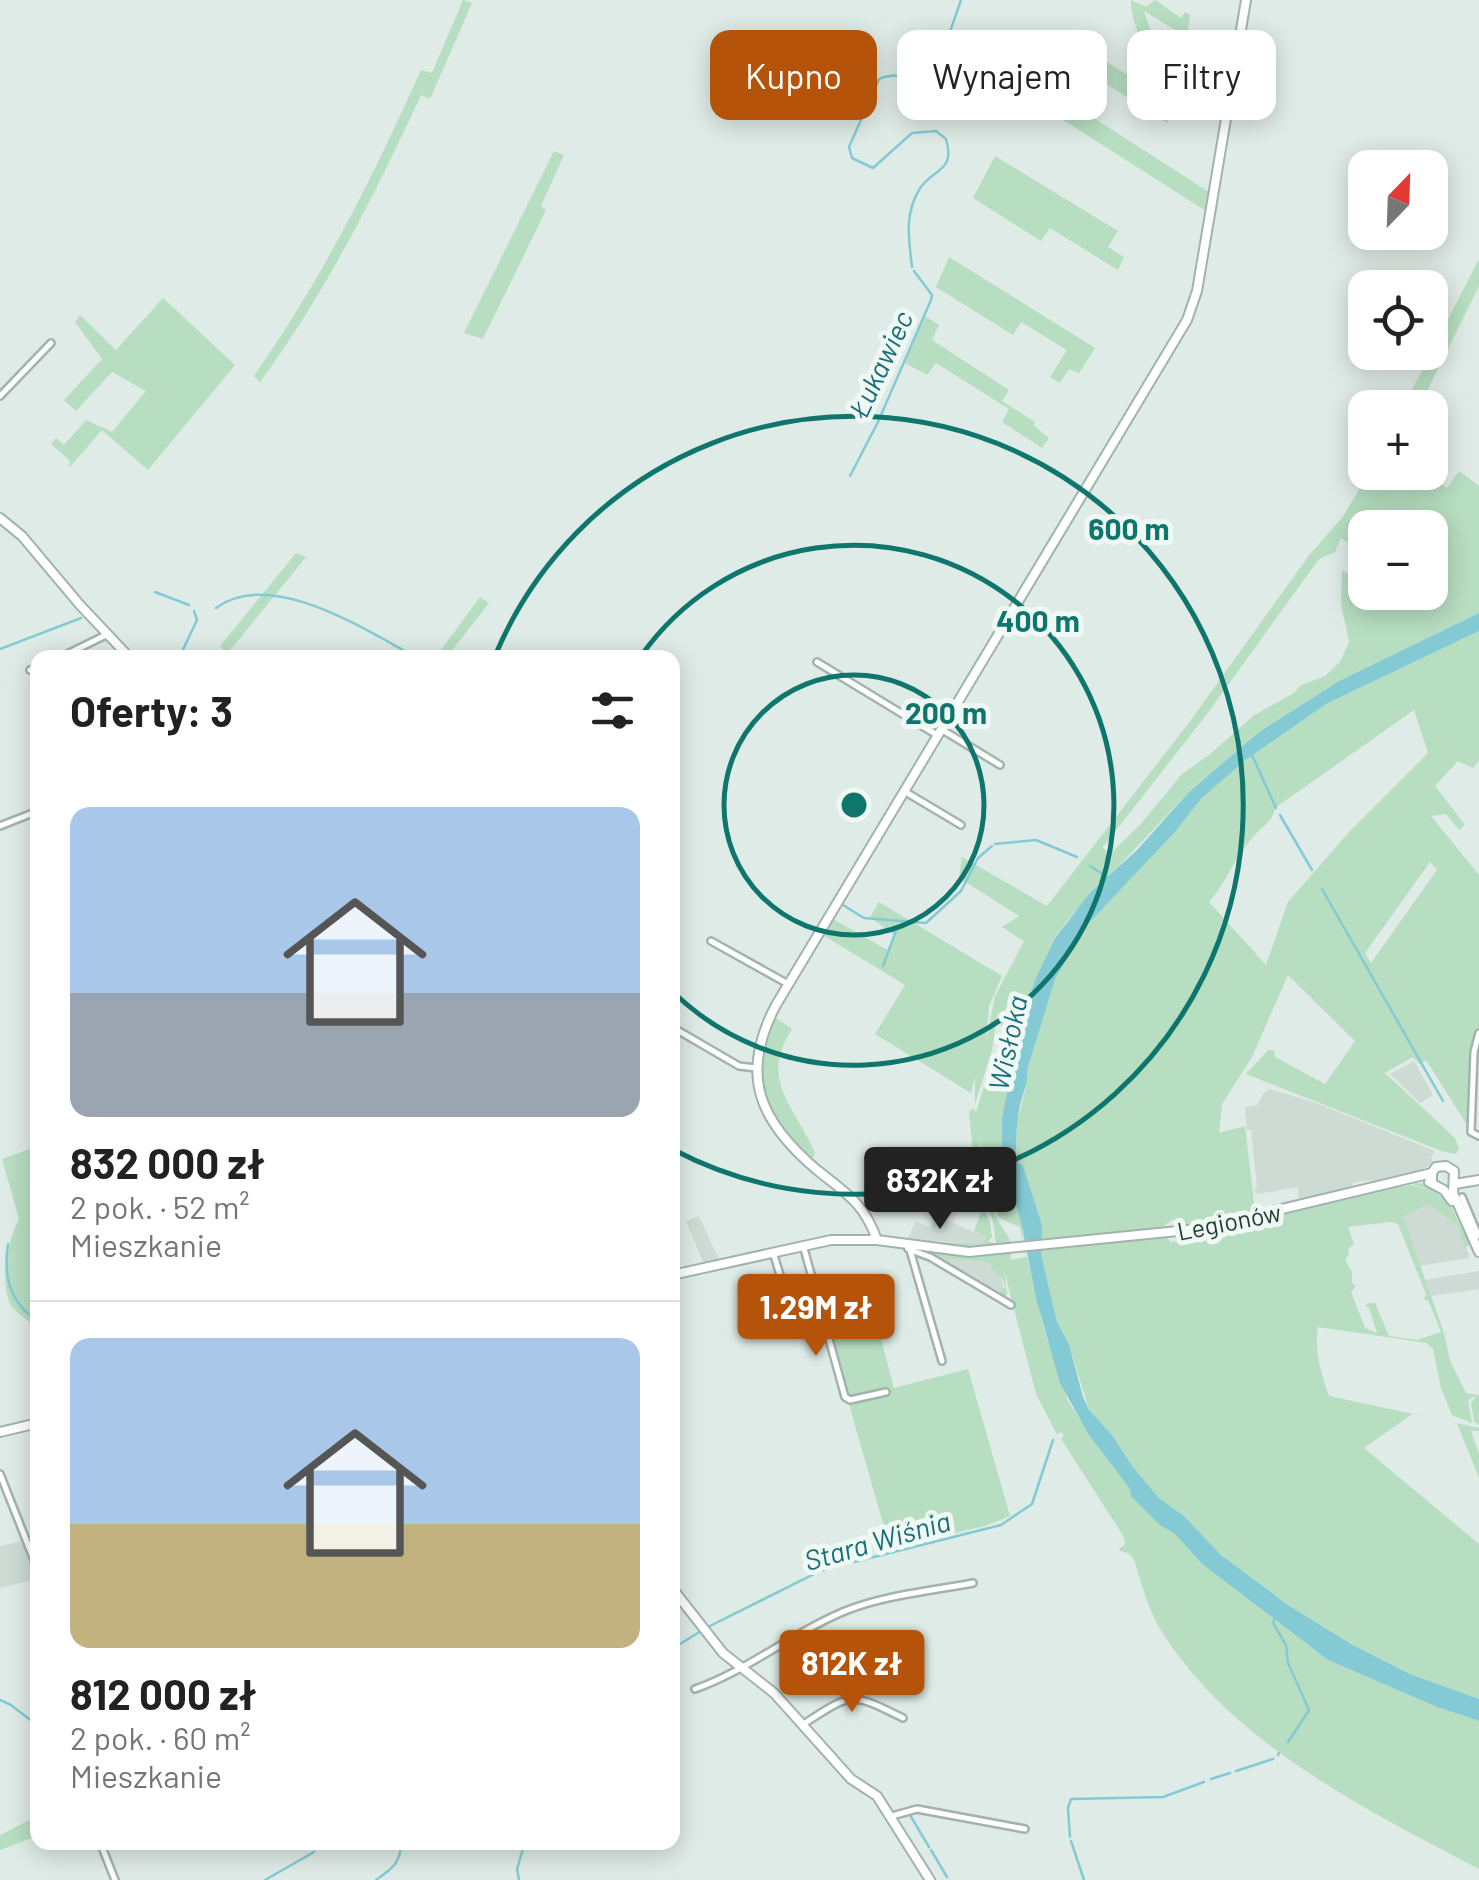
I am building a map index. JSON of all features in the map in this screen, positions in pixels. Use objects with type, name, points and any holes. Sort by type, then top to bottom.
[{"type":"street","points":[[877,1240],[858,1203],[782,1137],[762,1101],[756,1068],[763,1030],[1187,320],[1197,291],[1246,0]]},
{"type":"street","points":[[0,396],[50,343]]},
{"type":"street","points":[[1,519],[34,548],[122,650]]},
{"type":"street","points":[[75,650],[107,634]]},
{"type":"street","points":[[816,662],[1000,765]]},
{"type":"street","points":[[904,791],[961,824]]},
{"type":"street","points":[[0,826],[30,813]]},
{"type":"street","points":[[711,941],[788,984]]},
{"type":"street","points":[[680,1032],[739,1066],[756,1068]]},
{"type":"street","points":[[1479,1034],[1474,1052],[1476,1096],[1472,1132],[1479,1136]]},
{"type":"street","points":[[1479,1179],[1452,1184],[1432,1178],[1444,1165],[1452,1184],[1460,1212],[1479,1252]]},
{"type":"street","name":"Legionów","points":[[680,1273],[846,1239],[952,1252],[1172,1232],[1221,1225],[1432,1178]]},
{"type":"street","points":[[1462,1197],[1478,1235],[1474,1240]]},
{"type":"street","points":[[804,1245],[845,1397],[850,1400],[886,1392]]},
{"type":"street","points":[[909,1248],[930,1256],[1010,1305]]},
{"type":"street","points":[[909,1248],[942,1361]]},
{"type":"street","points":[[772,1252],[794,1321]]},
{"type":"street","points":[[0,1432],[30,1425]]},
{"type":"street","points":[[0,1474],[30,1550]]},
{"type":"street","points":[[695,1688],[845,1611],[973,1583]]},
{"type":"street","points":[[680,1598],[722,1653],[765,1685],[851,1779],[877,1796],[930,1880]]},
{"type":"street","points":[[802,1725],[848,1697],[860,1698],[903,1718]]},
{"type":"street","points":[[892,1816],[917,1809],[1025,1829]]},
{"type":"street","points":[[103,1850],[115,1880]]},
{"type":"shaded area","points":[[1414,1061],[1433,1095],[1420,1103],[1390,1074]]},
{"type":"shaded area","points":[[1269,1089],[1314,1102],[1435,1151],[1431,1157],[1434,1164],[1400,1179],[1353,1183],[1351,1188],[1310,1199],[1298,1197],[1298,1187],[1258,1194],[1254,1191],[1257,1186],[1251,1130],[1247,1130],[1245,1107],[1257,1105]]},
{"type":"shaded area","points":[[1428,1204],[1458,1226],[1470,1258],[1419,1266],[1402,1216]]},
{"type":"shaded area","points":[[699,1216],[719,1260],[704,1264],[686,1221]]},
{"type":"shaded area","points":[[937,1216],[986,1237],[983,1243],[932,1241],[935,1246],[903,1242],[915,1221],[930,1227]]},
{"type":"shaded area","points":[[996,1259],[1005,1294],[1001,1297],[939,1260]]},
{"type":"shaded area","points":[[1479,1271],[1479,1289],[1431,1296],[1425,1280]]},
{"type":"shaded area","points":[[23,1541],[30,1560],[30,1581],[0,1588],[0,1546]]},
{"type":"green space","points":[[463,0],[472,3],[430,99],[421,95],[348,243],[260,382],[254,376],[345,227],[421,70],[432,73]]},
{"type":"green space","points":[[1131,0],[1146,7],[1155,0],[1181,18],[1185,12],[1190,15],[1188,30],[1175,30],[1144,11],[1150,30],[1137,30]]},
{"type":"green space","points":[[1107,62],[1127,74],[1127,97],[1107,84]]},
{"type":"green space","points":[[1063,120],[1097,120],[1209,192],[1206,211]]},
{"type":"green space","points":[[554,151],[564,155],[541,206],[546,210],[483,339],[464,333]]},
{"type":"green space","points":[[995,156],[1118,231],[1108,247],[1124,257],[1118,270],[1050,228],[1041,241],[973,198]]},
{"type":"green space","points":[[949,257],[1095,348],[1079,373],[1069,369],[1060,383],[1050,377],[1067,350],[1021,322],[1013,335],[936,287]]},
{"type":"green space","points":[[1479,259],[1479,286],[1448,349],[1448,319]]},
{"type":"green space","points":[[163,298],[235,365],[148,470],[102,430],[69,468],[70,461],[51,444],[56,438],[64,445],[86,420],[112,432],[146,391],[112,372],[76,411],[64,400],[102,359],[75,322],[80,315],[116,350]]},
{"type":"green space","points":[[925,316],[939,325],[932,340],[1009,390],[1002,401],[1035,422],[1034,426],[1049,438],[1042,448],[1002,422],[1009,409],[936,363],[927,375],[905,363]]},
{"type":"green space","points":[[1422,370],[1437,370],[1427,390],[1412,390]]},
{"type":"green space","points":[[1459,471],[1479,486],[1479,613],[1339,681],[1259,732],[1189,792],[1070,917],[1055,937],[1026,1006],[1002,1118],[1002,1152],[1022,1227],[1023,1244],[1020,1227],[999,1218],[990,1199],[980,1136],[982,1182],[984,1177],[991,1209],[1013,1245],[1010,1260],[1027,1257],[1044,1329],[1068,1401],[1112,1466],[1161,1526],[1174,1533],[1202,1564],[1328,1660],[1479,1721],[1479,1869],[1347,1797],[1263,1740],[1191,1672],[1162,1632],[1134,1560],[1118,1550],[1125,1545],[1124,1537],[1061,1439],[1064,1436],[1061,1432],[1057,1434],[1036,1394],[1004,1270],[1007,1294],[1003,1299],[997,1294],[1005,1287],[1002,1278],[991,1269],[991,1264],[946,1259],[913,1250],[953,1255],[1008,1254],[1004,1244],[974,1249],[935,1246],[932,1242],[983,1243],[986,1237],[974,1231],[983,1207],[990,1222],[992,1237],[988,1241],[996,1244],[993,1221],[975,1175],[969,1112],[974,1108],[976,1113],[984,1086],[1002,1067],[1011,1030],[1002,1028],[998,1011],[992,1050],[975,1104],[975,1076],[971,1093],[875,1034],[905,985],[821,934],[833,919],[889,951],[894,935],[870,917],[879,902],[1002,976],[989,1006],[986,1042],[995,996],[1024,941],[1002,927],[1019,916],[959,878],[962,857],[1047,906],[1191,720],[1310,554],[1342,518],[1359,490],[1448,490]],"holes":[[[1348,510],[1448,510],[1448,610],[1348,610],[1348,573],[1342,570],[1341,603],[1349,642],[1340,662],[1325,676],[1301,685],[1253,716],[1182,774],[1109,855],[1103,847],[1207,714],[1319,559],[1335,552],[1341,538],[1348,542]]]},
{"type":"green space","points":[[296,553],[306,557],[230,650],[220,646]]},
{"type":"green space","points":[[480,597],[489,603],[452,650],[441,650]]},
{"type":"green space","points":[[1479,631],[1479,760],[1473,768],[1458,761],[1435,786],[1465,825],[1459,830],[1446,814],[1431,816],[1479,875],[1479,1030],[1474,1042],[1469,1128],[1426,1060],[1419,1064],[1413,1057],[1385,1073],[1455,1138],[1459,1149],[1456,1154],[1444,1152],[1246,1074],[1268,1050],[1274,1050],[1275,1057],[1325,1084],[1355,1041],[1288,975],[1252,1057],[1222,1104],[1219,1133],[1245,1126],[1255,1211],[1175,1227],[1173,1219],[1161,1228],[1041,1239],[1042,1225],[1025,1175],[1016,1162],[1017,1122],[1027,1070],[1055,979],[1088,924],[1201,799],[1252,755],[1326,704]],"holes":[[[1414,710],[1428,753],[1349,832],[1288,902],[1266,965],[1209,902],[1275,808]],[[1430,862],[1437,870],[1371,963],[1365,953]]]},
{"type":"green space","points":[[782,999],[785,1001],[775,1017],[792,1029],[782,1047],[779,1079],[815,1153],[811,1162],[769,1109],[759,1078],[762,1043]]},
{"type":"green space","points":[[30,1149],[30,1323],[10,1304],[5,1283],[8,1250],[19,1219],[2,1159]]},
{"type":"green space","points":[[1413,1184],[1427,1184],[1444,1193],[1437,1195],[1446,1197],[1470,1244],[1465,1248],[1458,1226],[1428,1204],[1403,1216],[1444,1333],[1450,1361],[1466,1393],[1479,1395],[1479,1425],[1474,1421],[1471,1403],[1476,1396],[1468,1400],[1472,1423],[1452,1415],[1441,1388],[1433,1349],[1427,1343],[1318,1327],[1318,1353],[1329,1396],[1434,1418],[1412,1414],[1364,1448],[1479,1544],[1479,1699],[1410,1674],[1288,1605],[1221,1555],[1184,1516],[1159,1498],[1089,1410],[1069,1344],[1057,1322],[1041,1254],[1041,1250],[1166,1237],[1171,1242],[1180,1241],[1180,1236],[1225,1229],[1390,1188],[1413,1185],[1432,1191]],"holes":[[[1398,1224],[1426,1294],[1424,1299],[1429,1302],[1441,1332],[1417,1340],[1389,1336],[1375,1303],[1365,1306],[1377,1333],[1365,1328],[1351,1292],[1356,1286],[1352,1283],[1352,1272],[1345,1260],[1354,1244],[1348,1227]]]},
{"type":"green space","points":[[871,1302],[894,1388],[968,1369],[1010,1516],[985,1526],[890,1548],[823,1313]]},
{"type":"green space","points":[[1457,1423],[1479,1428],[1471,1431],[1479,1454],[1479,1478]]},
{"type":"green space","points":[[30,1820],[30,1839],[0,1850],[0,1835]]},
{"type":"water","points":[[1479,613],[1479,631],[1326,704],[1247,759],[1201,799],[1088,924],[1055,979],[1027,1070],[1018,1117],[1016,1161],[1023,1166],[1042,1225],[1041,1254],[1057,1322],[1069,1344],[1083,1397],[1133,1467],[1159,1498],[1184,1516],[1221,1555],[1288,1605],[1410,1674],[1479,1699],[1479,1721],[1328,1660],[1202,1564],[1174,1533],[1161,1526],[1131,1496],[1130,1489],[1089,1435],[1060,1383],[1002,1152],[1002,1118],[1022,1019],[1036,978],[1055,938],[1090,893],[1138,849],[1189,792],[1259,732],[1339,681]]},
{"type":"waterway","name":"Łukawiec","points":[[912,267],[911,209],[924,183],[945,164],[946,139],[936,131],[912,133],[873,168],[852,158],[849,147],[879,79],[936,72],[961,0]]},
{"type":"waterway","name":"Łukawiec","points":[[850,476],[931,300],[932,295],[914,271]]},
{"type":"waterway","points":[[155,592],[189,605]]},
{"type":"waterway","points":[[216,608],[238,597],[289,598],[316,606],[403,650]]},
{"type":"waterway","points":[[183,650],[197,620],[194,611]]},
{"type":"waterway","points":[[0,649],[81,618]]},
{"type":"waterway","points":[[1252,755],[1276,808]]},
{"type":"waterway","points":[[1280,815],[1312,870]]},
{"type":"waterway","points":[[995,844],[1036,840],[1077,857]]},
{"type":"waterway","points":[[843,905],[864,918],[926,923],[961,891],[978,858],[992,846]]},
{"type":"waterway","points":[[1090,866],[1110,879]]},
{"type":"waterway","points":[[1322,889],[1443,1101]]},
{"type":"waterway","points":[[883,966],[902,924]]},
{"type":"waterway","points":[[8,1244],[6,1267],[10,1287],[30,1315]]},
{"type":"waterway","name":"Stara Wiśnia","points":[[708,1627],[822,1570],[1001,1525],[1032,1504],[1053,1440]]},
{"type":"waterway","points":[[1276,1615],[1273,1623],[1286,1645],[1288,1663],[1309,1710],[1288,1742]]},
{"type":"waterway","name":"Stara Wiśnia","points":[[680,1644],[701,1631]]},
{"type":"waterway","points":[[0,1700],[30,1720]]},
{"type":"waterway","points":[[1236,1771],[1273,1759]]},
{"type":"waterway","points":[[1211,1779],[1230,1773]]},
{"type":"waterway","points":[[1070,1837],[1071,1799],[1163,1797],[1204,1782]]},
{"type":"waterway","points":[[910,1815],[929,1847]]},
{"type":"waterway","points":[[1071,1841],[1084,1880]]},
{"type":"waterway","name":"Stara Wiśnia","points":[[376,1880],[394,1865],[400,1850]]},
{"type":"waterway","points":[[519,1880],[517,1869],[523,1850]]},
{"type":"waterway","points":[[931,1850],[947,1877]]},
{"type":"waterway","points":[[265,1880],[314,1852]]},
{"type":"water label","name":"Wisłoka","points":[[1007,1043]]}]
